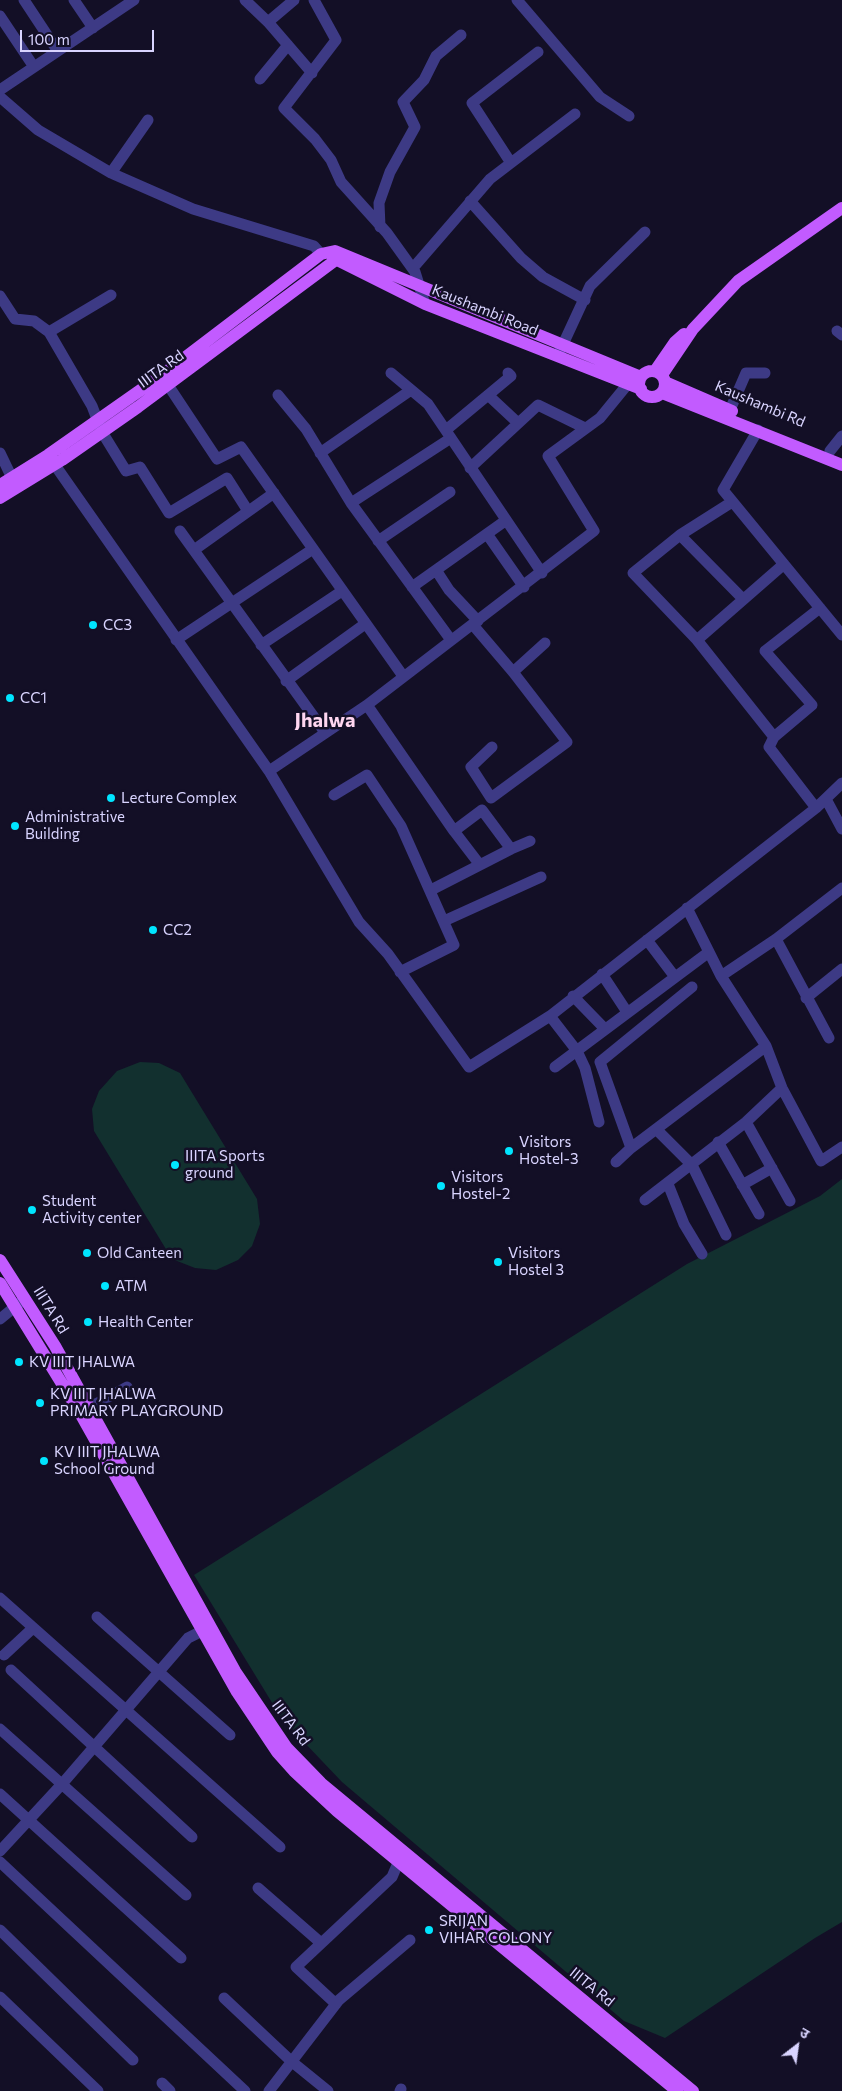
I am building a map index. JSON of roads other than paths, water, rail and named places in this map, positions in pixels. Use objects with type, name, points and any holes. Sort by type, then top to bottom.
[{"type":"main road","points":[[321,254],[335,251],[563,344],[641,383],[648,396],[655,396],[675,342],[693,329],[738,281],[842,208]]},
{"type":"main road","name":"Kaushambi Road","points":[[321,254],[337,259],[425,304],[627,385],[641,383]]},
{"type":"main road","name":"IIITA Rd","points":[[0,485],[102,432],[321,254]]},
{"type":"main road","name":"IIITA Rd","points":[[0,498],[51,460],[96,420],[165,380],[337,259]]},
{"type":"main road","points":[[641,383],[646,372],[758,430],[842,465]]},
{"type":"main road","name":"Kaushambi Rd","points":[[661,380],[836,454]]},
{"type":"main road","name":"IIITA Rd","points":[[0,1260],[19,1302],[84,1411],[264,1733],[294,1771],[398,1862],[677,2086],[694,2091]]},
{"type":"main road","name":"IIITA Rd","points":[[0,1283],[19,1302]]},
{"type":"main road","name":"IIITA Rd","points":[[84,1411],[202,1631],[287,1748],[321,1783],[677,2086]]},
{"type":"street","points":[[24,0],[57,50]]},
{"type":"street","points":[[74,0],[93,28]]},
{"type":"street","points":[[0,90],[134,0]]},
{"type":"street","points":[[245,0],[268,22],[312,73]]},
{"type":"street","points":[[268,22],[294,0]]},
{"type":"street","points":[[314,0],[336,40],[284,108],[315,139],[331,160],[341,182],[413,268],[425,304]]},
{"type":"street","points":[[517,0],[600,97],[629,116]]},
{"type":"street","points":[[0,16],[34,67]]},
{"type":"street","points":[[380,227],[380,203],[390,172],[414,127],[403,102],[424,80],[436,56],[461,35]]},
{"type":"street","points":[[260,79],[288,45]]},
{"type":"street","points":[[511,163],[472,103],[538,52]]},
{"type":"street","points":[[0,97],[38,130],[111,173],[193,209],[314,246],[321,254]]},
{"type":"street","points":[[413,268],[490,178],[575,114]]},
{"type":"street","points":[[111,173],[148,120]]},
{"type":"street","points":[[470,201],[528,264],[543,277],[585,300]]},
{"type":"street","points":[[557,356],[590,286],[645,232]]},
{"type":"street","points":[[49,332],[110,295]]},
{"type":"street","points":[[0,296],[15,319],[34,321],[49,332],[92,406],[102,432],[126,471],[140,467],[170,514],[227,478],[248,511]]},
{"type":"street","points":[[443,426],[446,430],[485,395],[488,395],[511,376],[508,372]]},
{"type":"street","points":[[391,373],[428,404],[542,573]]},
{"type":"street","points":[[730,410],[746,373],[765,373]]},
{"type":"street","points":[[165,380],[217,459],[241,447],[403,676]]},
{"type":"street","points":[[269,771],[324,732],[367,705],[403,676],[524,587],[594,531],[548,456],[600,418],[627,385]]},
{"type":"street","points":[[320,453],[411,390]]},
{"type":"street","points":[[278,395],[306,429],[351,503],[452,640]]},
{"type":"street","points":[[488,395],[518,423]]},
{"type":"street","points":[[470,468],[538,405],[585,428]]},
{"type":"street","points":[[758,430],[723,490],[842,635]]},
{"type":"street","points":[[836,454],[842,436]]},
{"type":"street","points":[[351,503],[451,438]]},
{"type":"street","points":[[0,452],[12,478]]},
{"type":"street","points":[[51,460],[269,771],[359,922],[400,972],[469,1067],[550,1016],[816,808],[842,783]]},
{"type":"street","points":[[378,541],[450,492]]},
{"type":"street","points":[[194,550],[274,493]]},
{"type":"street","points":[[732,502],[680,535],[633,573],[697,640],[774,737]]},
{"type":"street","points":[[412,587],[505,520]]},
{"type":"street","points":[[180,531],[324,732]]},
{"type":"street","points":[[487,534],[524,587]]},
{"type":"street","points":[[680,535],[744,599]]},
{"type":"street","points":[[176,640],[313,550]]},
{"type":"street","points":[[697,640],[784,564]]},
{"type":"street","points":[[436,570],[449,590],[567,742],[491,798],[471,766],[492,747]]},
{"type":"street","points":[[261,644],[342,590]]},
{"type":"street","points":[[816,808],[769,747],[774,737],[812,705],[765,651],[820,608]]},
{"type":"street","points":[[286,680],[365,624]]},
{"type":"street","points":[[513,672],[545,643]]},
{"type":"street","points":[[367,705],[454,831],[480,865]]},
{"type":"street","points":[[334,795],[367,774],[401,826],[431,890],[454,946],[400,972]]},
{"type":"street","points":[[826,799],[842,829]]},
{"type":"street","points":[[454,831],[482,810],[511,849]]},
{"type":"street","points":[[431,890],[530,841]]},
{"type":"street","points":[[444,921],[541,877]]},
{"type":"street","points":[[721,976],[776,939],[842,888]]},
{"type":"street","points":[[687,908],[721,976],[766,1046],[782,1088],[821,1161],[842,1147]]},
{"type":"street","points":[[776,939],[829,1038]]},
{"type":"street","points":[[647,940],[674,977]]},
{"type":"street","points":[[554,1067],[709,952]]},
{"type":"street","points":[[806,998],[842,969]]},
{"type":"street","points":[[602,974],[627,1012]]},
{"type":"street","points":[[600,1062],[692,987]]},
{"type":"street","points":[[574,996],[605,1030]]},
{"type":"street","points":[[550,1016],[600,1062],[631,1148]]},
{"type":"street","points":[[616,1162],[631,1148],[766,1046]]},
{"type":"street","points":[[582,1047],[585,1068],[599,1122]]},
{"type":"street","points":[[644,1200],[668,1184],[718,1142],[746,1122],[782,1088]]},
{"type":"street","points":[[746,1122],[790,1201]]},
{"type":"street","points":[[656,1129],[692,1165],[726,1235]]},
{"type":"street","points":[[718,1142],[759,1214]]},
{"type":"street","points":[[742,1185],[772,1168]]},
{"type":"street","points":[[668,1184],[684,1224],[702,1254]]},
{"type":"street","points":[[0,1318],[19,1302]]},
{"type":"street","points":[[84,1411],[126,1387]]},
{"type":"street","points":[[0,1598],[280,1847]]},
{"type":"street","points":[[97,1617],[230,1735]]},
{"type":"street","points":[[4,1655],[33,1628]]},
{"type":"street","points":[[0,1850],[62,1784],[160,1673],[188,1638],[202,1631]]},
{"type":"street","points":[[10,1670],[192,1837]]},
{"type":"street","points":[[0,1729],[186,1895]]},
{"type":"street","points":[[0,1794],[181,1958]]},
{"type":"street","points":[[0,1862],[245,2091]]},
{"type":"street","points":[[336,2004],[296,1967],[392,1877],[398,1862]]},
{"type":"street","points":[[258,1888],[321,1943]]},
{"type":"street","points":[[0,1930],[133,2060]]},
{"type":"street","points":[[269,2091],[336,2004],[410,1940]]},
{"type":"street","points":[[0,1997],[98,2091]]},
{"type":"street","points":[[224,1998],[291,2061],[328,2091]]},
{"type":"place","name":"CC3","points":[[93,625]]},
{"type":"place","name":"CC1","points":[[10,698]]},
{"type":"place","name":"Lecture Complex","points":[[111,798]]},
{"type":"place","name":"Administrative Building","points":[[15,826]]},
{"type":"place","name":"CC2","points":[[153,930]]},
{"type":"place","name":"Visitors Hostel-3","points":[[509,1151]]},
{"type":"place","name":"IIITA Sports ground","points":[[175,1165]]},
{"type":"place","name":"Visitors Hostel-2","points":[[441,1186]]},
{"type":"place","name":"Student Activity center","points":[[32,1210]]},
{"type":"place","name":"Old Canteen","points":[[87,1253]]},
{"type":"place","name":"Visitors Hostel 3","points":[[498,1262]]},
{"type":"place","name":"ATM","points":[[105,1286]]},
{"type":"place","name":"Health Center","points":[[88,1322]]},
{"type":"place","name":"KV IIIT JHALWA","points":[[19,1362]]},
{"type":"place","name":"KV IIIT JHALWA PRIMARY PLAYGROUND","points":[[40,1403]]},
{"type":"place","name":"KV IIIT JHALWA School Ground","points":[[44,1461]]},
{"type":"place","name":"SRIJAN VIHAR COLONY","points":[[429,1930]]},
{"type":"district","name":"Jhalwa","points":[[325,720]]}]
